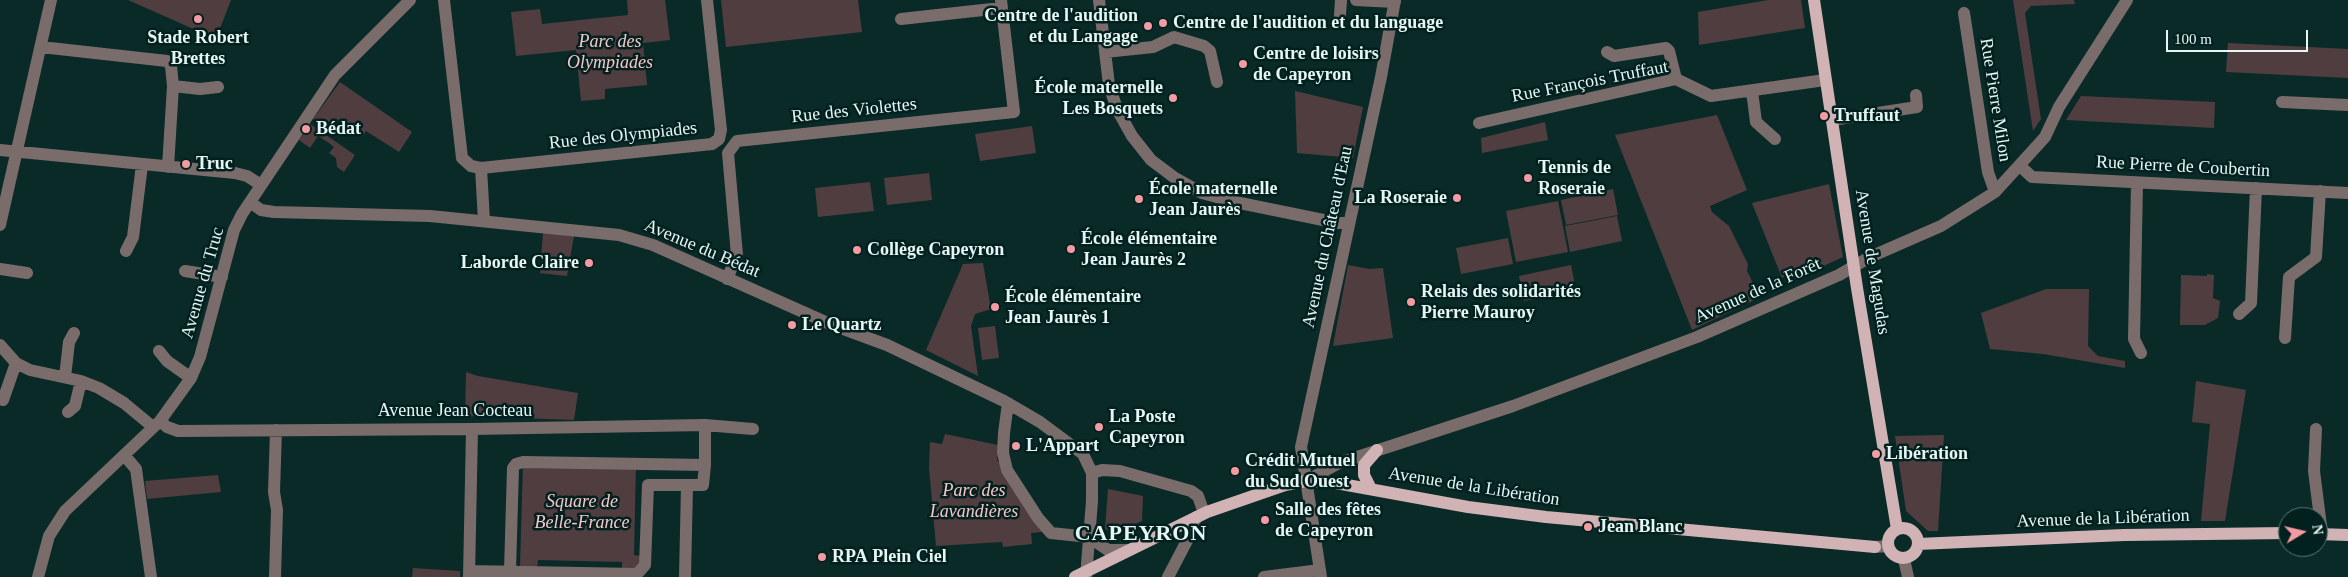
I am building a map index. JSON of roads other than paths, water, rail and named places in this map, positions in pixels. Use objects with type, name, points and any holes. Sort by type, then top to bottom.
[{"type":"main road","name":"Avenue de Magudas","points":[[1814,0],[1854,266],[1897,529]]},
{"type":"main road","points":[[1371,489],[1364,475],[1364,465],[1377,450]]},
{"type":"main road","name":"Avenue de la Libération","points":[[1085,575],[1127,550],[1200,515],[1285,485],[1306,481],[1336,483],[1468,507],[1546,517],[1875,547]]},
{"type":"main road","points":[[1897,529],[1912,530],[1916,534],[1918,544],[1912,556],[1904,559],[1892,554],[1888,546],[1889,536],[1897,529]]},
{"type":"main road","name":"Avenue de la Libération","points":[[1918,544],[2124,535],[2278,533]]},
{"type":"main road","points":[[2328,534],[2348,535]]},
{"type":"street","points":[[0,225],[51,0]]},
{"type":"street","name":"Avenue du Truc","points":[[38,577],[49,536],[65,511],[81,493],[156,424],[191,378],[200,356],[234,230],[250,202],[335,75],[410,0]]},
{"type":"street","points":[[444,0],[462,158],[471,166],[481,168],[484,221]]},
{"type":"street","name":"Rue des Olympiades","points":[[481,168],[712,144],[719,139],[721,130],[706,0]]},
{"type":"street","points":[[1099,0],[1105,52],[1117,109],[1132,136],[1151,160],[1175,178],[1202,193],[1235,202],[1338,223],[1348,223]]},
{"type":"street","points":[[1340,15],[1341,0]]},
{"type":"street","points":[[1356,0],[1395,1]]},
{"type":"street","name":"Avenue de la Forêt","points":[[1306,481],[1339,463],[1588,379],[1697,337],[1941,226],[1995,192],[2045,137],[2059,107],[2127,0]]},
{"type":"street","name":"Avenue du Château d'Eau","points":[[1320,573],[1301,447],[1381,77],[1395,1]]},
{"type":"street","points":[[902,19],[1001,4]]},
{"type":"street","name":"Rue des Violettes","points":[[727,279],[737,255],[728,154],[737,141],[1014,112],[1001,4]]},
{"type":"street","name":"Rue Pierre Milon","points":[[1964,13],[1988,172],[1995,192]]},
{"type":"street","points":[[1105,52],[1153,47],[1174,37],[1204,46],[1210,51],[1217,82]]},
{"type":"street","points":[[41,47],[166,61],[171,66],[173,86],[168,167]]},
{"type":"street","points":[[1607,52],[1614,56],[1666,48],[1670,50],[1676,79]]},
{"type":"street","name":"Rue François Truffaut","points":[[1479,123],[1676,79],[1711,96],[1825,80]]},
{"type":"street","points":[[173,86],[200,89],[218,86]]},
{"type":"street","points":[[1752,90],[1756,122],[1775,139]]},
{"type":"street","points":[[1832,120],[1917,107],[1916,95]]},
{"type":"street","points":[[2282,102],[2348,104]]},
{"type":"street","points":[[0,150],[235,173],[248,176],[262,185]]},
{"type":"street","points":[[126,251],[134,237],[142,165]]},
{"type":"street","name":"Rue Pierre de Coubertin","points":[[2020,166],[2032,177],[2348,192]]},
{"type":"street","points":[[2137,183],[2134,339],[2141,353]]},
{"type":"street","points":[[2239,314],[2251,303],[2256,188]]},
{"type":"street","points":[[2285,338],[2289,277],[2316,258],[2320,191]]},
{"type":"street","name":"Avenue du Bédat","points":[[250,202],[262,210],[274,212],[430,216],[620,235],[654,246],[830,324],[888,345],[1008,404],[1065,439],[1083,454],[1092,473]]},
{"type":"street","points":[[0,269],[27,274]]},
{"type":"street","points":[[185,271],[222,277]]},
{"type":"street","points":[[65,377],[69,342],[74,333]]},
{"type":"street","points":[[0,345],[16,363],[3,400]]},
{"type":"street","points":[[159,351],[167,361],[191,378]]},
{"type":"street","name":"Avenue Jean Cocteau","points":[[16,363],[43,374],[65,377],[100,388],[156,424],[178,431],[705,425],[753,429]]},
{"type":"street","points":[[68,412],[75,406],[81,381]]},
{"type":"street","points":[[1008,404],[1003,443],[1007,470],[1038,518],[1051,532],[1089,537],[1108,550],[1127,550]]},
{"type":"street","points":[[472,429],[469,574],[517,573],[629,576],[637,574],[645,565],[648,485],[703,485],[705,425]]},
{"type":"street","points":[[2316,429],[2314,471],[2317,507]]},
{"type":"street","points":[[275,577],[277,510],[274,492],[276,430]]},
{"type":"street","points":[[124,455],[136,469],[151,577]]},
{"type":"street","points":[[517,573],[513,468],[516,464],[523,462],[705,465]]},
{"type":"street","points":[[1085,575],[1092,473],[1102,470],[1120,470],[1191,491],[1198,496],[1200,515],[1168,577]]},
{"type":"street","points":[[685,577],[687,486]]},
{"type":"street","name":"Avenue de la Libération","points":[[1875,547],[1888,546]]},
{"type":"street","points":[[1904,559],[1908,577]]},
{"type":"street","points":[[1264,577],[1320,573]]},
{"type":"place","name":"Stade Robert Brettes","points":[[198,19]]},
{"type":"place","name":"Centre de l'audition et du language","points":[[1163,23]]},
{"type":"place","name":"Centre de l'audition et du Langage","points":[[1148,26]]},
{"type":"place","name":"Centre de loisirs de Capeyron","points":[[1243,64]]},
{"type":"place","name":"École maternelle Les Bosquets","points":[[1173,98]]},
{"type":"place","name":"Truffaut","points":[[1824,116]]},
{"type":"place","name":"Bédat","points":[[306,129]]},
{"type":"place","name":"Truc","points":[[186,164]]},
{"type":"place","name":"Tennis de Roseraie","points":[[1528,178]]},
{"type":"place","name":"La Roseraie","points":[[1457,198]]},
{"type":"place","name":"École maternelle Jean Jaurès","points":[[1139,199]]},
{"type":"place","name":"École élémentaire Jean Jaurès 2","points":[[1071,249]]},
{"type":"place","name":"Collège Capeyron","points":[[857,250]]},
{"type":"place","name":"Laborde Claire","points":[[589,263]]},
{"type":"place","name":"Relais des solidarités Pierre Mauroy","points":[[1411,302]]},
{"type":"place","name":"École élémentaire Jean Jaurès 1","points":[[995,307]]},
{"type":"place","name":"Le Quartz","points":[[792,325]]},
{"type":"place","name":"La Poste Capeyron","points":[[1099,427]]},
{"type":"place","name":"L'Appart","points":[[1016,446]]},
{"type":"place","name":"Libération","points":[[1876,454]]},
{"type":"place","name":"Crédit Mutuel du Sud Ouest","points":[[1235,471]]},
{"type":"place","name":"Salle des fêtes de Capeyron","points":[[1265,520]]},
{"type":"place","name":"Jean Blanc","points":[[1588,527]]},
{"type":"place","name":"RPA Plein Ciel","points":[[822,557]]},
{"type":"district","name":"CAPEYRON","points":[[1141,534]]},
{"type":"park label","name":"Parc des Olympiades","points":[[610,52]]},
{"type":"park label","name":"Parc des Lavandières","points":[[974,501]]},
{"type":"park label","name":"Square de Belle-France","points":[[582,512]]}]
